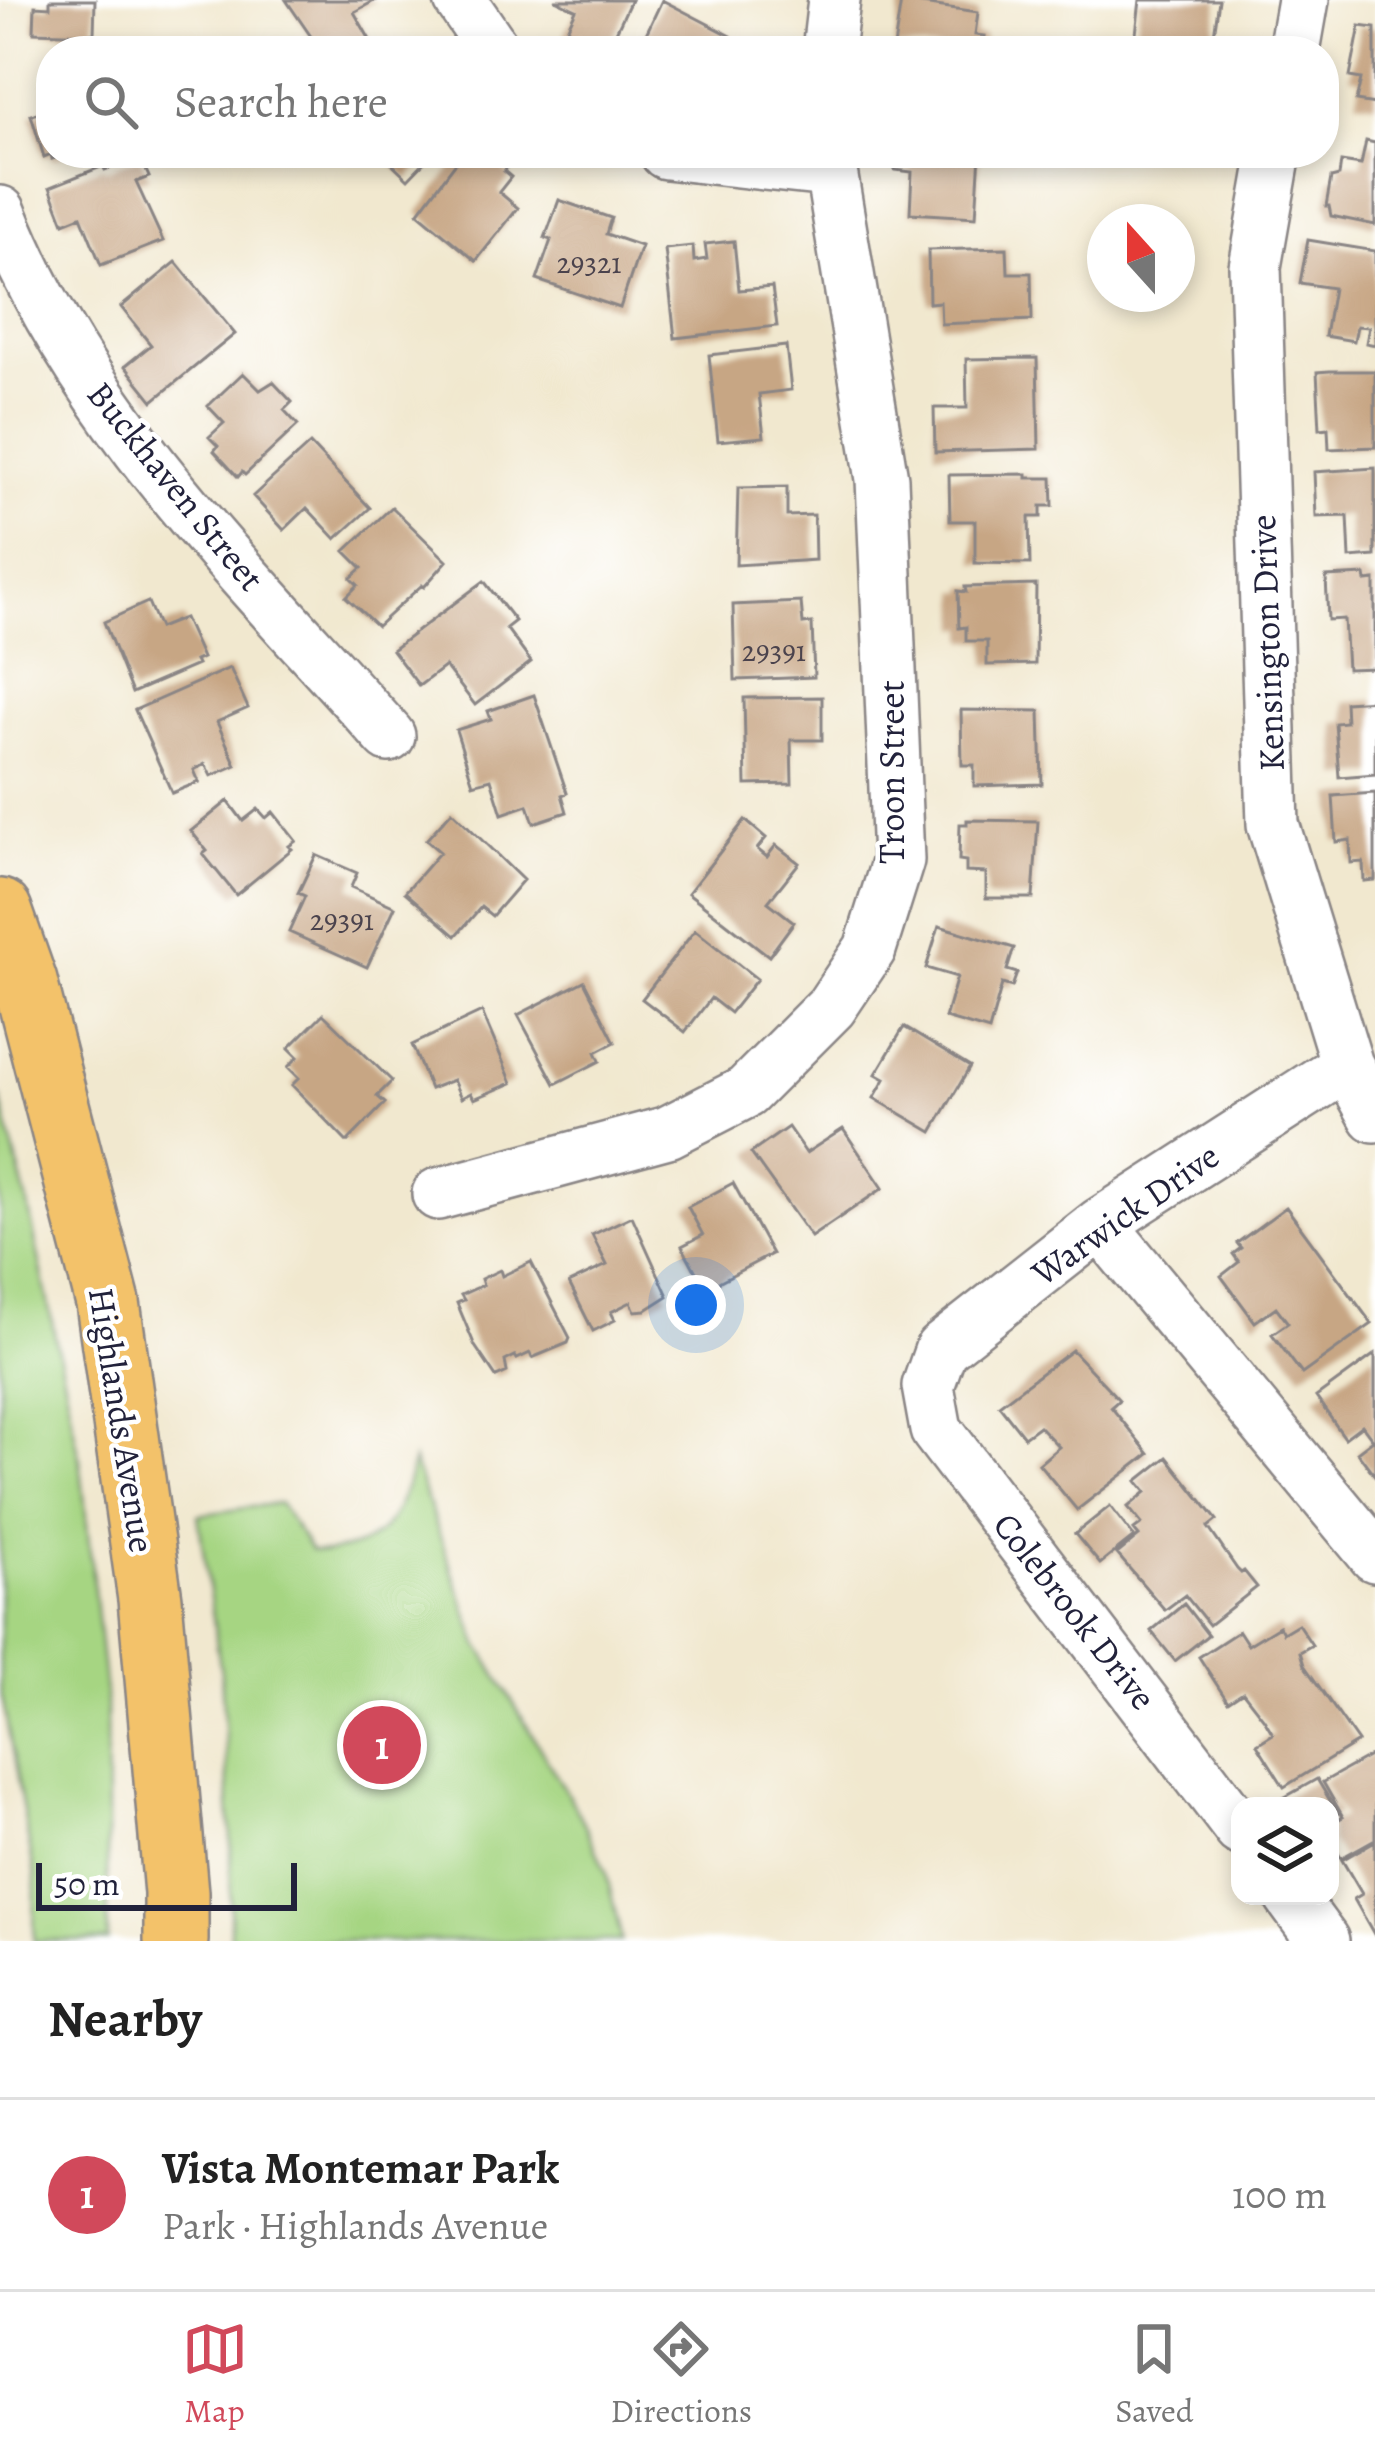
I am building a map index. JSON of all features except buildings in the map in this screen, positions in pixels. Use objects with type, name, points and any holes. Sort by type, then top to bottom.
[{"type":"main road","name":"Highlands Avenue","points":[[0,910],[25,982],[108,1303],[150,1599],[176,1893],[176,1941]]},
{"type":"street","points":[[460,0],[485,36]]},
{"type":"street","points":[[830,36],[834,0]]},
{"type":"street","points":[[1297,36],[1303,0]]},
{"type":"street","name":"Troon Street","points":[[438,1194],[668,1132],[746,1092],[831,1007],[870,949],[898,860],[882,478],[829,168]]},
{"type":"street","name":"Kensington Drive","points":[[1272,168],[1255,267],[1273,824],[1348,1065],[1375,1116]]},
{"type":"street","name":"Buckhaven Street","points":[[0,212],[45,305],[98,395],[138,450],[389,736]]},
{"type":"street","name":"Warwick Drive","points":[[928,1386],[940,1348],[1100,1224],[1348,1065]]},
{"type":"street","points":[[1100,1224],[1375,1556]]},
{"type":"street","name":"Colebrook Drive","points":[[928,1386],[936,1430],[1231,1817]]},
{"type":"street","points":[[1297,1905],[1323,1941]]},
{"type":"green space","points":[[0,1096],[27,1200],[80,1459],[106,1701],[108,1941],[34,1941],[35,1876],[0,1686]]},
{"type":"green space","points":[[413,1461],[479,1645],[581,1817],[606,1872],[622,1941],[230,1941],[231,1838],[221,1673],[198,1515],[279,1503],[311,1551],[349,1548],[385,1526],[399,1503]]},
{"type":"place","name":"Vista Montemar Park","points":[[382,1745]]}]
